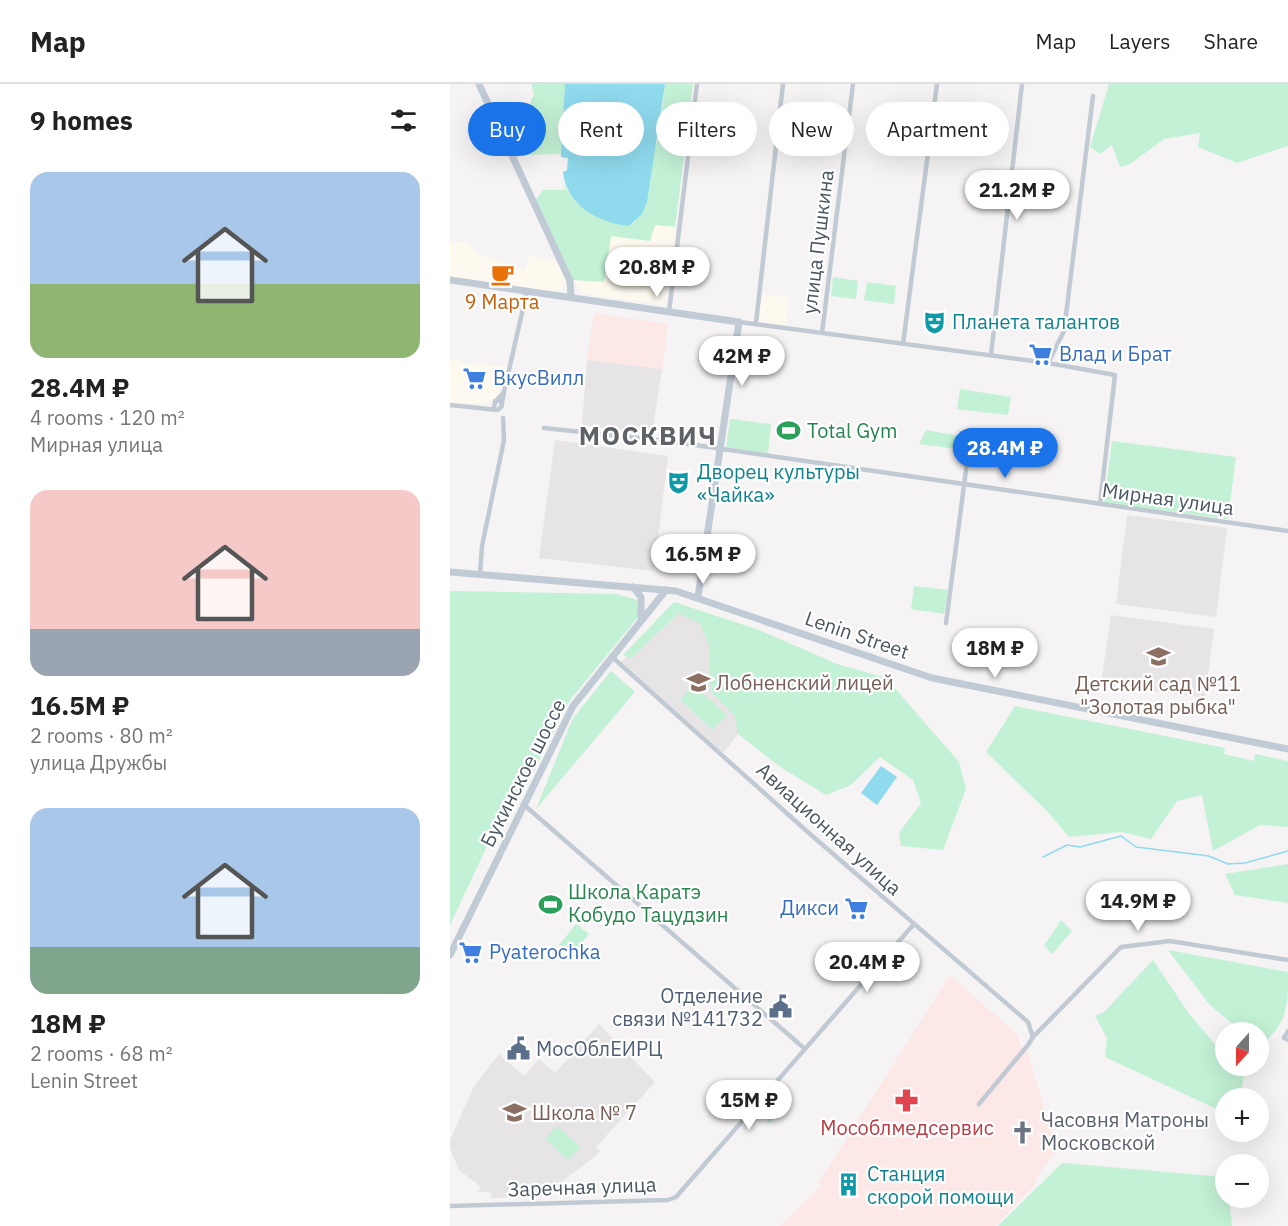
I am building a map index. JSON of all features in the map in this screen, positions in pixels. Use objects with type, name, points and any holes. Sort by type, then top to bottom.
[{"type":"main road","points":[[479,84],[570,281],[571,297]]},
{"type":"main road","points":[[450,280],[739,322],[698,597]]},
{"type":"main road","name":"Lenin Street","points":[[450,572],[666,590],[698,597],[932,678],[1288,749]]},
{"type":"main road","points":[[633,587],[641,597],[640,620]]},
{"type":"main road","name":"Букинское шоссе","points":[[450,955],[573,706],[666,590]]},
{"type":"street","points":[[669,312],[697,84]]},
{"type":"street","points":[[756,323],[783,84]]},
{"type":"street","name":"улица Пушкина","points":[[822,333],[853,84]]},
{"type":"street","points":[[903,344],[937,84]]},
{"type":"street","points":[[991,355],[1022,84]]},
{"type":"street","points":[[1048,363],[1064,331],[1093,96]]},
{"type":"street","points":[[480,574],[482,546],[504,440],[503,418],[498,405],[504,392],[526,291]]},
{"type":"street","points":[[739,322],[1048,363],[1115,375],[1100,504]]},
{"type":"street","points":[[450,405],[477,408],[498,405]]},
{"type":"street","name":"Мирная улица","points":[[544,428],[587,431],[719,449],[1288,531]]},
{"type":"street","points":[[946,623],[971,432]]},
{"type":"street","name":"Авиационная улица","points":[[611,656],[1028,1022],[1033,1037]]},
{"type":"street","points":[[523,804],[805,1050]]},
{"type":"street","name":"Заречная улица","points":[[450,1206],[672,1199],[914,924]]},
{"type":"street","points":[[979,1104],[1033,1037],[1121,947],[1170,941],[1288,960]]},
{"type":"street","points":[[1286,1039],[1288,1031]]},
{"type":"shaded area","points":[[655,225],[675,227],[665,305],[586,294],[579,289],[573,280],[604,281],[611,236],[649,241]]},
{"type":"shaded area","points":[[450,242],[468,243],[475,252],[526,269],[528,254],[546,261],[552,258],[562,270],[566,283],[561,290],[551,291],[450,277]]},
{"type":"shaded area","points":[[760,294],[789,297],[786,325],[757,321]]},
{"type":"shaded area","points":[[594,313],[668,324],[662,369],[587,360]]},
{"type":"shaded area","points":[[587,360],[662,369],[652,434],[582,425]]},
{"type":"shaded area","points":[[450,361],[507,367],[499,393],[493,400],[481,404],[450,403]]},
{"type":"shaded area","points":[[555,440],[668,456],[654,571],[539,558]]},
{"type":"shaded area","points":[[1127,515],[1227,528],[1216,617],[1116,604]]},
{"type":"shaded area","name":"Лобненский лицей","points":[[667,612],[695,613],[757,639],[743,728],[723,753],[621,662]]},
{"type":"shaded area","name":"Детский сад №11 \"Золотая рыбка\"","points":[[1111,615],[1214,629],[1205,698],[1101,684]]},
{"type":"shaded area","points":[[950,975],[1018,1035],[1021,1047],[1027,1051],[1057,1151],[1037,1176],[1034,1186],[995,1226],[780,1226],[822,1185],[819,1182]]},
{"type":"shaded area","name":"Школа № 7","points":[[599,1024],[655,1082],[596,1147],[600,1151],[597,1155],[541,1197],[491,1198],[491,1192],[477,1192],[481,1187],[459,1170],[450,1148],[450,1140],[474,1086],[499,1054],[524,1076],[539,1059],[555,1073]]},
{"type":"green space","points":[[531,84],[565,84],[564,102],[558,102],[558,154],[546,154],[546,102],[531,102],[534,94]]},
{"type":"green space","points":[[665,84],[693,84],[691,102],[663,102]]},
{"type":"green space","points":[[1109,84],[1288,84],[1288,146],[1237,163],[1198,147],[1200,133],[1164,139],[1130,164],[1120,167],[1112,145],[1100,154],[1090,147]]},
{"type":"green space","points":[[656,145],[656,156],[684,156],[675,227],[655,225],[650,241],[611,236],[604,282],[573,280],[536,199],[543,190],[564,190],[564,185],[576,202],[591,214],[609,222],[629,226],[635,222]]},
{"type":"green space","points":[[833,277],[858,281],[856,299],[831,296]]},
{"type":"green space","points":[[867,282],[896,286],[894,304],[864,300]]},
{"type":"green space","points":[[960,389],[1011,397],[1008,415],[957,409]]},
{"type":"green space","points":[[730,419],[771,424],[768,454],[726,447]]},
{"type":"green space","points":[[926,430],[966,437],[965,450],[919,444]]},
{"type":"green space","points":[[1112,441],[1236,457],[1228,519],[1104,503]]},
{"type":"green space","points":[[914,586],[948,590],[944,614],[911,609]]},
{"type":"green space","points":[[450,591],[616,594],[635,599],[639,604],[638,617],[570,700],[519,799],[512,793],[450,925]]},
{"type":"green space","points":[[674,602],[759,630],[837,664],[886,678],[959,762],[966,789],[943,850],[901,846],[899,833],[921,803],[913,780],[880,757],[851,785],[826,795],[779,766],[738,734],[735,716],[711,692],[709,645],[700,624],[679,613],[631,658],[623,655]]},
{"type":"green space","points":[[611,671],[635,692],[536,809],[573,718]]},
{"type":"green space","points":[[693,685],[727,715],[713,730],[680,700]]},
{"type":"green space","points":[[1015,706],[1225,748],[1224,754],[1254,761],[1255,754],[1288,761],[1288,827],[1260,825],[1213,851],[1202,795],[1177,801],[1151,839],[1122,832],[1069,837],[1048,812],[986,752]]},
{"type":"green space","points":[[1288,864],[1288,903],[1235,895],[1225,874]]},
{"type":"green space","points":[[1061,920],[1072,931],[1052,954],[1044,946]]},
{"type":"green space","points":[[576,924],[589,934],[572,955],[559,945]]},
{"type":"green space","points":[[1168,950],[1288,972],[1288,995],[1284,1014],[1269,1038],[1269,1022],[1230,1022],[1209,1004]]},
{"type":"green space","points":[[1153,960],[1190,1015],[1215,1044],[1215,1076],[1243,1076],[1241,1088],[1215,1088],[1215,1108],[1105,1057],[1107,1038],[1095,1016],[1104,1012]]},
{"type":"green space","points":[[779,1093],[789,1101],[770,1123],[760,1115]]},
{"type":"green space","points":[[557,1126],[580,1147],[568,1160],[545,1139]]},
{"type":"green space","points":[[1062,1163],[1215,1176],[1215,1208],[1230,1208],[1232,1226],[998,1226]]},
{"type":"water","points":[[565,84],[665,84],[662,102],[656,102],[656,143],[647,202],[642,214],[629,226],[606,221],[577,203],[565,184],[563,172],[567,170],[568,158],[561,156],[644,156],[644,102],[564,102]]},
{"type":"water","points":[[881,766],[897,777],[877,805],[861,793]]},
{"type":"waterway","points":[[1043,857],[1067,845],[1080,847],[1121,836],[1136,847],[1209,856],[1228,864],[1245,863],[1288,851]]},
{"type":"place","name":"9 Марта","points":[[502,275]]},
{"type":"place","name":"Планета талантов","points":[[934,322]]},
{"type":"place","name":"Влад и Брат","points":[[1041,354]]},
{"type":"place","name":"ВкусВилл","points":[[475,378]]},
{"type":"place","name":"Total Gym","points":[[789,431]]},
{"type":"place","name":"Дворец культуры «Чайка»","points":[[679,483]]},
{"type":"place","name":"Детский сад №11 \"Золотая рыбка\"","points":[[1158,657]]},
{"type":"place","name":"Лобненский лицей","points":[[698,683]]},
{"type":"place","name":"Школа Каратэ Кобудо Тацудзин","points":[[550,904]]},
{"type":"place","name":"Дикси","points":[[857,908]]},
{"type":"place","name":"Pyaterochka","points":[[471,952]]},
{"type":"place","name":"Отделение связи №141732","points":[[781,1007]]},
{"type":"place","name":"МосОблЕИРЦ","points":[[518,1049]]},
{"type":"place","name":"Мособлмедсервис","points":[[907,1100]]},
{"type":"place","name":"Школа № 7","points":[[514,1113]]},
{"type":"place","name":"Часовня Матроны Московской","points":[[1023,1132]]},
{"type":"place","name":"Станция скорой помощи","points":[[849,1185]]},
{"type":"district","name":"МОСКВИЧ","points":[[648,436]]}]
